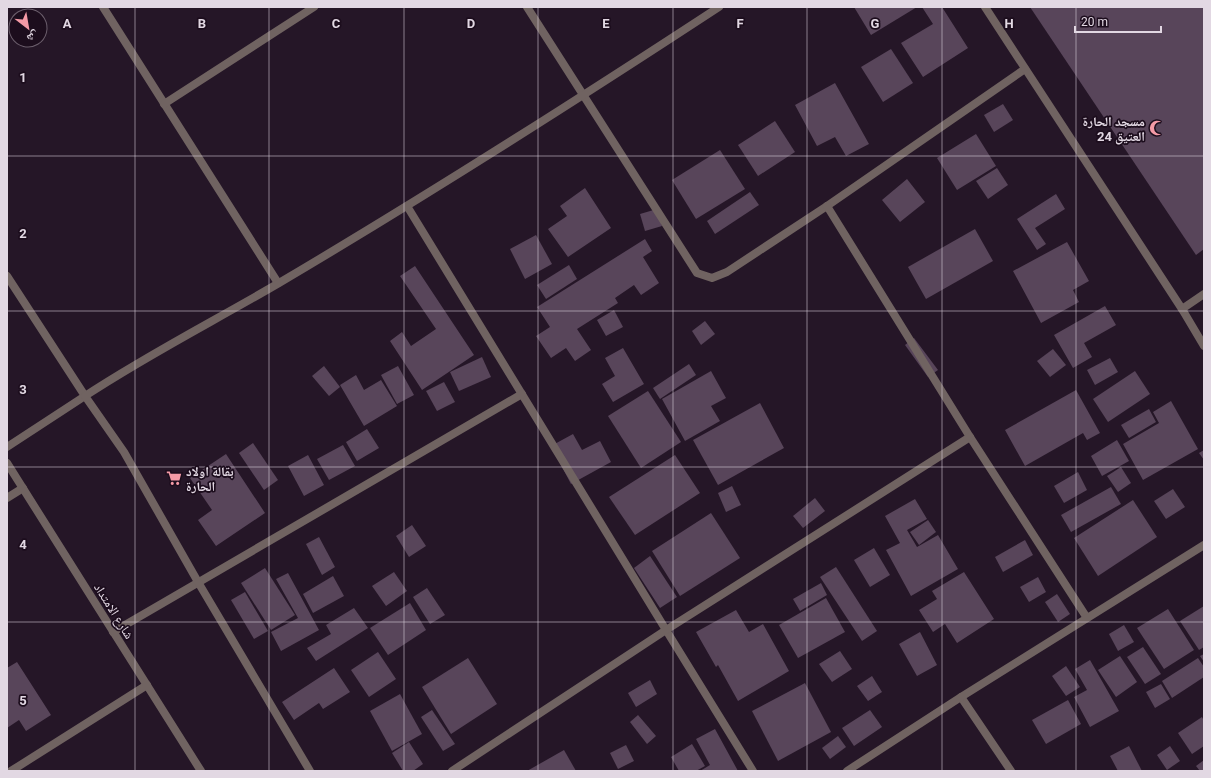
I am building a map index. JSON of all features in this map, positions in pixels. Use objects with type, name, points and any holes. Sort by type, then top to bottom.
[{"type":"street","points":[[103,7],[278,283]]},
{"type":"street","points":[[164,104],[314,7]]},
{"type":"street","points":[[527,7],[697,273],[712,278],[727,272],[827,206],[1025,69]]},
{"type":"street","points":[[7,447],[123,371],[278,283],[407,206],[583,96],[719,7]]},
{"type":"street","points":[[986,7],[1182,309],[1204,346]]},
{"type":"street","points":[[407,206],[753,771]]},
{"type":"street","points":[[827,206],[970,437],[1087,618]]},
{"type":"street","points":[[7,276],[85,396],[124,452],[198,582],[310,771]]},
{"type":"street","points":[[1182,309],[1204,294]]},
{"type":"street","points":[[113,632],[522,394]]},
{"type":"street","points":[[452,771],[666,630],[970,437]]},
{"type":"street","name":"شارع الامتداد","points":[[7,463],[201,771]]},
{"type":"street","points":[[7,498],[23,488]]},
{"type":"street","points":[[847,771],[961,697],[1204,545]]},
{"type":"street","points":[[11,771],[147,685]]},
{"type":"street","points":[[961,697],[1010,771]]},
{"type":"building","points":[[854,7],[917,7],[871,35]]},
{"type":"building","points":[[922,7],[942,7],[968,48],[923,77],[901,43],[933,24]]},
{"type":"building","name":"مسجد الحارة 24 العتيق","points":[[1030,7],[1204,7],[1204,249],[1196,255]]},
{"type":"building","points":[[891,49],[913,83],[883,102],[861,67]]},
{"type":"building","points":[[835,83],[869,144],[846,156],[835,137],[817,146],[795,105]]},
{"type":"building","points":[[1003,104],[1013,120],[994,132],[984,115]]},
{"type":"building","points":[[775,121],[795,152],[758,176],[738,145]]},
{"type":"building","points":[[976,134],[996,166],[957,190],[937,158]]},
{"type":"building","points":[[720,150],[745,189],[696,219],[672,180]]},
{"type":"building","points":[[997,168],[1008,185],[988,199],[976,181]]},
{"type":"building","points":[[907,179],[925,202],[900,222],[882,200]]},
{"type":"building","points":[[585,188],[611,228],[568,257],[548,229],[567,216],[560,206]]},
{"type":"building","points":[[750,192],[759,205],[715,234],[707,221]]},
{"type":"building","points":[[1056,194],[1065,209],[1035,228],[1046,244],[1037,250],[1017,219]]},
{"type":"building","points":[[657,209],[662,226],[645,231],[640,214]]},
{"type":"building","points":[[975,229],[993,261],[926,299],[908,267]]},
{"type":"building","points":[[536,235],[552,264],[525,279],[510,249]]},
{"type":"building","points":[[645,239],[652,251],[643,257],[659,283],[641,295],[634,285],[615,298],[618,303],[577,329],[591,350],[575,361],[566,348],[551,358],[536,336],[550,327],[537,307]]},
{"type":"building","points":[[1067,242],[1089,281],[1073,290],[1079,302],[1041,323],[1013,271]]},
{"type":"building","points":[[569,265],[577,279],[546,299],[537,285]]},
{"type":"building","points":[[415,266],[474,355],[422,390],[390,341],[402,332],[411,346],[436,329],[400,276]]},
{"type":"building","points":[[1105,306],[1116,325],[1084,343],[1092,357],[1073,368],[1054,335]]},
{"type":"building","points":[[614,310],[623,327],[606,336],[597,320]]},
{"type":"building","points":[[705,321],[715,334],[701,345],[692,331]]},
{"type":"building","points":[[914,338],[938,370],[928,377],[905,345]]},
{"type":"building","points":[[623,348],[644,384],[613,402],[602,384],[615,376],[605,358]]},
{"type":"building","points":[[1053,349],[1066,365],[1050,377],[1037,361]]},
{"type":"building","points":[[482,357],[491,377],[459,391],[450,372]]},
{"type":"building","points":[[1110,358],[1118,372],[1095,385],[1087,370]]},
{"type":"building","points":[[689,364],[696,375],[660,399],[653,388]]},
{"type":"building","points":[[324,366],[340,387],[329,396],[312,376]]},
{"type":"building","points":[[398,366],[414,395],[397,404],[381,375]]},
{"type":"building","points":[[711,371],[726,398],[711,406],[720,421],[685,441],[662,399]]},
{"type":"building","points":[[1135,371],[1150,394],[1108,422],[1093,399]]},
{"type":"building","points":[[356,375],[364,390],[381,380],[397,406],[364,426],[340,385]]},
{"type":"building","points":[[444,382],[455,402],[437,411],[426,391]]},
{"type":"building","points":[[1076,390],[1100,433],[1087,440],[1083,433],[1025,466],[1005,430]]},
{"type":"building","points":[[648,391],[681,442],[641,468],[608,416]]},
{"type":"building","points":[[1171,401],[1198,449],[1143,480],[1123,444],[1159,423],[1153,412]]},
{"type":"building","points":[[760,403],[784,448],[718,485],[693,440]]},
{"type":"building","points":[[1149,409],[1156,422],[1129,438],[1121,425]]},
{"type":"building","points":[[367,429],[379,448],[357,461],[346,442]]},
{"type":"building","points":[[573,434],[582,450],[600,441],[611,462],[571,484],[551,446]]},
{"type":"building","points":[[1117,440],[1129,461],[1102,476],[1091,456]]},
{"type":"building","points":[[253,443],[278,480],[264,490],[239,453]]},
{"type":"building","points":[[343,445],[355,466],[329,480],[317,459]]},
{"type":"building","points":[[1204,450],[1204,460],[1199,453]]},
{"type":"building","points":[[226,454],[265,513],[216,546],[198,520],[212,510],[190,478]]},
{"type":"building","points":[[308,455],[324,485],[304,496],[288,466]]},
{"type":"building","points":[[675,455],[700,493],[635,535],[609,497]]},
{"type":"building","points":[[1121,467],[1131,483],[1118,492],[1107,476]]},
{"type":"building","points":[[1078,472],[1087,490],[1064,503],[1054,486]]},
{"type":"building","points":[[732,486],[741,505],[726,512],[718,493]]},
{"type":"building","points":[[1111,487],[1121,504],[1071,532],[1061,515]]},
{"type":"building","points":[[1173,489],[1185,507],[1166,519],[1154,501]]},
{"type":"building","points":[[815,498],[825,511],[803,528],[793,516]]},
{"type":"building","points":[[915,499],[927,519],[907,530],[917,547],[938,535],[958,569],[911,596],[886,550],[900,543],[885,516]]},
{"type":"building","points":[[1133,500],[1157,537],[1098,576],[1074,538]]},
{"type":"building","points":[[711,513],[740,558],[680,596],[652,551]]},
{"type":"building","points":[[928,520],[936,532],[919,545],[910,532]]},
{"type":"building","points":[[412,525],[426,546],[409,557],[396,536]]},
{"type":"building","points":[[319,537],[335,567],[322,575],[306,544]]},
{"type":"building","points":[[1025,540],[1033,555],[1003,572],[995,557]]},
{"type":"building","points":[[874,548],[890,575],[870,587],[854,560]]},
{"type":"building","points":[[650,556],[677,597],[660,608],[634,568]]},
{"type":"building","points":[[836,567],[877,631],[862,641],[820,577]]},
{"type":"building","points":[[265,568],[295,615],[271,630],[241,583]]},
{"type":"building","points":[[394,572],[407,591],[386,606],[372,586]]},
{"type":"building","points":[[964,572],[994,619],[957,643],[945,624],[933,632],[919,610],[937,599],[932,591]]},
{"type":"building","points":[[288,573],[319,630],[281,651],[271,632],[298,618],[276,579]]},
{"type":"building","points":[[333,576],[344,596],[313,613],[303,594]]},
{"type":"building","points":[[1038,577],[1046,592],[1029,602],[1020,587]]},
{"type":"building","points":[[821,583],[827,595],[800,611],[793,599]]},
{"type":"building","points":[[427,588],[445,615],[430,624],[413,597]]},
{"type":"building","points":[[245,592],[268,631],[254,639],[231,600]]},
{"type":"building","points":[[1057,594],[1070,614],[1058,622],[1045,602]]},
{"type":"building","points":[[826,598],[845,632],[798,658],[779,625]]},
{"type":"building","points":[[410,603],[426,630],[388,655],[370,628]]},
{"type":"building","points":[[1204,606],[1204,647],[1199,650],[1180,621]]},
{"type":"building","points":[[354,608],[368,628],[316,661],[307,648],[331,634],[326,625]]},
{"type":"building","points":[[1168,609],[1194,650],[1164,669],[1137,628]]},
{"type":"building","points":[[736,610],[749,632],[763,624],[789,671],[738,701],[718,665],[716,667],[696,632]]},
{"type":"building","points":[[1124,625],[1134,642],[1118,651],[1109,634]]},
{"type":"building","points":[[920,632],[937,665],[917,676],[899,644]]},
{"type":"building","points":[[1143,647],[1161,674],[1145,684],[1127,657]]},
{"type":"building","points":[[840,651],[852,669],[832,682],[819,664]]},
{"type":"building","points":[[378,652],[396,679],[369,697],[351,670]]},
{"type":"building","points":[[1204,654],[1204,662],[1200,656]]},
{"type":"building","points":[[1120,656],[1137,682],[1116,697],[1098,670]]},
{"type":"building","points":[[468,658],[497,704],[451,734],[422,687]]},
{"type":"building","points":[[1198,658],[1204,667],[1204,677],[1172,698],[1162,681]]},
{"type":"building","points":[[1090,660],[1119,711],[1090,727],[1074,697],[1087,690],[1075,669]]},
{"type":"building","points":[[17,662],[51,715],[26,731],[19,720],[7,728],[7,668]]},
{"type":"building","points":[[1066,666],[1080,687],[1066,696],[1052,676]]},
{"type":"building","points":[[334,668],[350,692],[323,709],[319,703],[294,720],[282,702]]},
{"type":"building","points":[[872,676],[882,692],[868,701],[857,686]]},
{"type":"building","points":[[650,680],[657,694],[636,707],[628,693]]},
{"type":"building","points":[[805,683],[831,732],[778,761],[752,711]]},
{"type":"building","points":[[1161,684],[1170,699],[1155,708],[1146,692]]},
{"type":"building","points":[[400,694],[422,734],[392,751],[370,711]]},
{"type":"building","points":[[1068,700],[1081,724],[1046,744],[1032,720]]},
{"type":"building","points":[[432,710],[455,744],[443,751],[421,717]]},
{"type":"building","points":[[870,710],[882,727],[854,746],[842,728]]},
{"type":"building","points":[[638,715],[656,736],[647,744],[630,722]]},
{"type":"building","points":[[1202,717],[1204,721],[1204,746],[1192,754],[1178,733]]},
{"type":"building","points":[[715,729],[738,771],[700,771],[710,765],[696,739]]},
{"type":"building","points":[[838,736],[846,747],[830,759],[822,748]]},
{"type":"building","points":[[409,742],[423,764],[413,771],[403,771],[392,753]]},
{"type":"building","points":[[692,744],[705,766],[696,771],[679,771],[671,757]]},
{"type":"building","points":[[626,745],[634,761],[618,769],[610,753]]},
{"type":"building","points":[[1129,746],[1142,771],[1118,771],[1110,756]]},
{"type":"building","points":[[1170,746],[1180,761],[1167,770],[1157,755]]},
{"type":"building","points":[[564,750],[576,771],[527,771]]},
{"type":"building","points":[[1204,760],[1204,771],[1200,771],[1196,766]]},
{"type":"place","name":"مسجد الحارة 24 العتيق","points":[[1157,128]]},
{"type":"place","name":"بقالة اولاد الحارة","points":[[174,478]]}]
